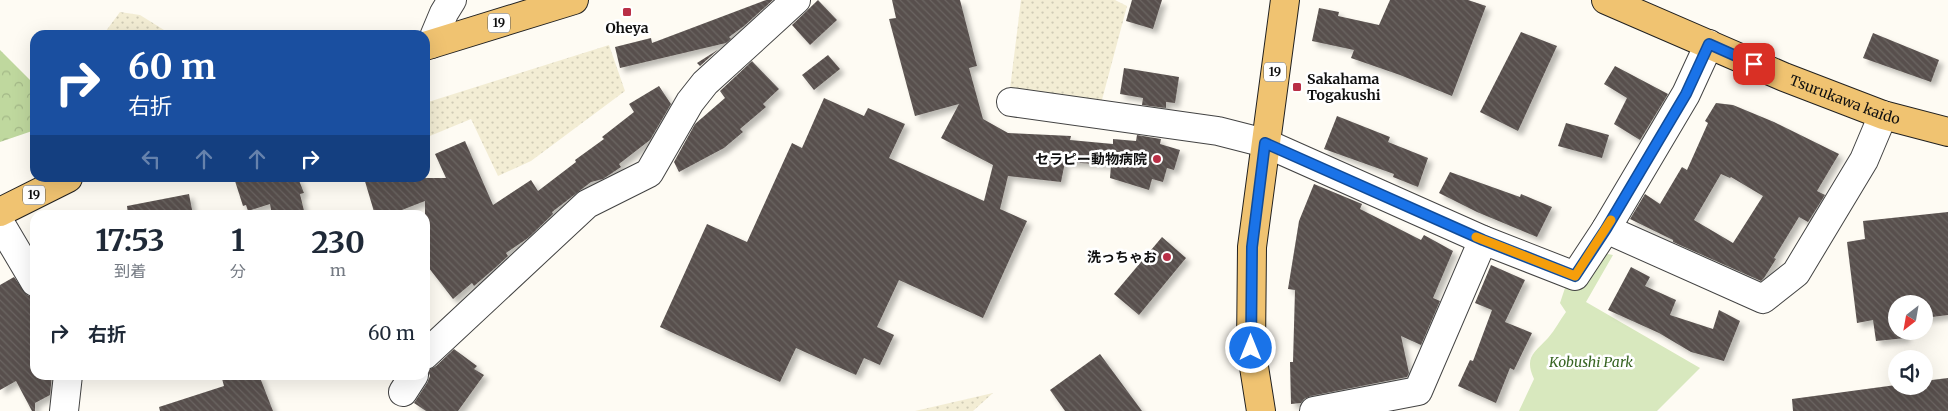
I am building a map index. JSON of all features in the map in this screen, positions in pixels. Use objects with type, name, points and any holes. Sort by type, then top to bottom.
[{"type":"main road","name":"19","points":[[430,44],[574,0]]},
{"type":"main road","name":"19","points":[[1261,411],[1251,348],[1252,247],[1285,0]]},
{"type":"main road","name":"Tsurukawa kaido","points":[[1606,0],[1784,77],[1883,115],[1948,132]]},
{"type":"main road","name":"19","points":[[0,212],[60,182]]},
{"type":"street","points":[[430,41],[452,0]]},
{"type":"street","points":[[430,355],[587,204],[649,173],[690,102],[706,83],[796,0]]},
{"type":"street","points":[[1011,102],[1218,131],[1265,143],[1483,240],[1575,276],[1606,229],[1686,94],[1709,44]]},
{"type":"street","points":[[1606,229],[1763,299],[1796,273],[1864,160],[1883,115]]},
{"type":"street","points":[[0,223],[30,274]]},
{"type":"street","points":[[1314,411],[1418,391],[1483,240]]},
{"type":"street","points":[[64,411],[67,380]]},
{"type":"shaded area","points":[[1021,0],[1115,0],[1127,6],[1099,111],[1010,89]]},
{"type":"shaded area","points":[[120,12],[140,15],[164,30],[107,30]]},
{"type":"shaded area","points":[[609,45],[625,91],[531,161],[498,176],[471,119],[430,136],[430,101]]},
{"type":"shaded area","points":[[993,393],[973,411],[915,411]]},
{"type":"green space","points":[[0,50],[30,80],[30,132],[0,142]]},
{"type":"green space","name":"Kobushi Park","points":[[1602,253],[1613,255],[1586,302],[1700,368],[1657,411],[1519,411],[1534,379],[1530,360],[1551,335],[1566,312],[1560,303],[1565,288],[1577,289]]},
{"type":"building","points":[[766,0],[773,0],[729,37],[731,39],[726,43],[620,68],[615,47],[651,38],[652,43]]},
{"type":"building","points":[[818,0],[837,20],[810,45],[792,25]]},
{"type":"building","points":[[892,0],[960,0],[977,66],[969,68],[983,119],[1008,133],[1071,136],[1070,140],[1113,144],[1113,139],[1136,141],[1137,135],[1161,139],[1160,144],[1180,150],[1174,170],[1167,168],[1163,182],[1152,179],[1149,190],[1110,178],[1111,165],[1065,162],[1061,182],[1008,176],[1000,209],[1027,221],[983,318],[899,280],[877,327],[894,335],[880,365],[864,358],[856,375],[796,348],[780,382],[660,327],[707,224],[747,242],[792,143],[802,148],[824,98],[864,116],[868,108],[905,124],[889,158],[984,201],[993,165],[941,138],[959,104],[915,116],[889,19],[896,18]]},
{"type":"building","points":[[1132,0],[1162,0],[1153,29],[1126,21]]},
{"type":"building","points":[[1390,0],[1468,0],[1486,6],[1452,96],[1351,58],[1354,50],[1312,41],[1319,8],[1339,12],[1338,16],[1379,25]]},
{"type":"building","points":[[1521,32],[1557,46],[1518,131],[1480,112]]},
{"type":"building","points":[[1873,33],[1939,60],[1931,82],[1863,58]]},
{"type":"building","points":[[719,49],[700,66],[697,63]]},
{"type":"building","points":[[828,55],[840,69],[814,90],[802,75]]},
{"type":"building","points":[[752,61],[779,89],[763,104],[766,107],[740,129],[743,132],[724,148],[679,172],[674,162],[695,124],[725,98],[720,91]]},
{"type":"building","points":[[1615,66],[1668,94],[1640,140],[1614,124],[1627,98],[1604,84]]},
{"type":"building","points":[[1124,68],[1179,77],[1175,103],[1166,102],[1166,108],[1142,105],[1143,98],[1120,94]]},
{"type":"building","points":[[659,86],[671,104],[650,140],[619,164],[621,167],[603,179],[591,182],[552,212],[553,214],[528,238],[506,253],[508,256],[495,268],[474,286],[472,283],[453,299],[430,269],[430,210],[425,210],[425,201],[402,210],[374,210],[365,182],[430,182],[430,178],[446,178],[435,154],[465,141],[493,205],[531,180],[538,191],[604,139],[602,137],[634,112],[629,104]]},
{"type":"building","points":[[1716,103],[1733,105],[1774,122],[1839,154],[1817,191],[1825,195],[1808,222],[1799,217],[1774,258],[1776,259],[1761,281],[1673,242],[1673,240],[1630,219],[1645,194],[1660,204],[1682,167],[1687,170],[1708,123],[1705,121]],"holes":[[[1721,174],[1763,196],[1733,243],[1694,220]]]},
{"type":"building","points":[[1337,116],[1390,137],[1388,142],[1428,158],[1418,187],[1393,177],[1394,174],[1324,149]]},
{"type":"building","points":[[1566,123],[1609,135],[1602,158],[1558,146]]},
{"type":"building","points":[[1450,172],[1520,197],[1521,194],[1552,207],[1537,237],[1477,212],[1439,193]]},
{"type":"building","points":[[235,182],[300,182],[304,193],[300,194],[304,210],[271,210],[270,204],[251,210],[248,210],[246,205],[243,206]]},
{"type":"building","points":[[1314,184],[1362,204],[1360,209],[1421,240],[1424,235],[1453,251],[1433,298],[1440,301],[1421,345],[1401,336],[1409,373],[1407,377],[1311,396],[1304,399],[1301,403],[1291,404],[1290,362],[1293,362],[1295,290],[1288,289],[1299,221]]},
{"type":"building","points":[[189,194],[192,210],[127,210],[127,206]]},
{"type":"building","points":[[1948,212],[1948,315],[1933,317],[1933,295],[1888,295],[1888,340],[1876,341],[1873,320],[1857,323],[1847,242],[1865,239],[1863,221]]},
{"type":"building","points":[[1162,237],[1186,258],[1139,315],[1114,294]]},
{"type":"building","points":[[1491,265],[1525,280],[1505,322],[1532,333],[1514,370],[1510,368],[1496,403],[1458,386],[1470,360],[1473,361],[1492,310],[1475,303]]},
{"type":"building","points":[[1631,267],[1650,277],[1645,286],[1676,300],[1670,315],[1713,329],[1719,310],[1740,321],[1724,361],[1691,352],[1659,333],[1608,310]]},
{"type":"building","points":[[14,277],[27,295],[30,296],[30,380],[52,380],[50,395],[35,403],[35,411],[32,411],[16,381],[0,390],[0,285]]},
{"type":"building","points":[[454,349],[477,366],[474,369],[484,375],[458,411],[426,411],[414,403],[430,380],[430,369],[436,366]]},
{"type":"building","points":[[1100,354],[1142,411],[1065,411],[1050,390]]},
{"type":"building","points":[[1948,378],[1948,411],[1793,411],[1792,399],[1888,386],[1888,395],[1933,395],[1933,380]]},
{"type":"building","points":[[222,380],[261,380],[273,411],[160,411],[159,407],[224,386]]},
{"type":"slow traffic","points":[[1476,237],[1575,276],[1611,220]]},
{"type":"place","name":"Oheya","points":[[627,12]]},
{"type":"place","name":"Sakahama Togakushi","points":[[1297,87]]},
{"type":"place","name":"セラピー動物病院","points":[[1157,159]]},
{"type":"place","name":"洗っちゃお","points":[[1167,257]]},
{"type":"route","points":[[1251,348],[1252,247],[1265,143],[1483,240],[1575,276],[1606,229],[1686,94],[1709,44],[1754,64]]}]
